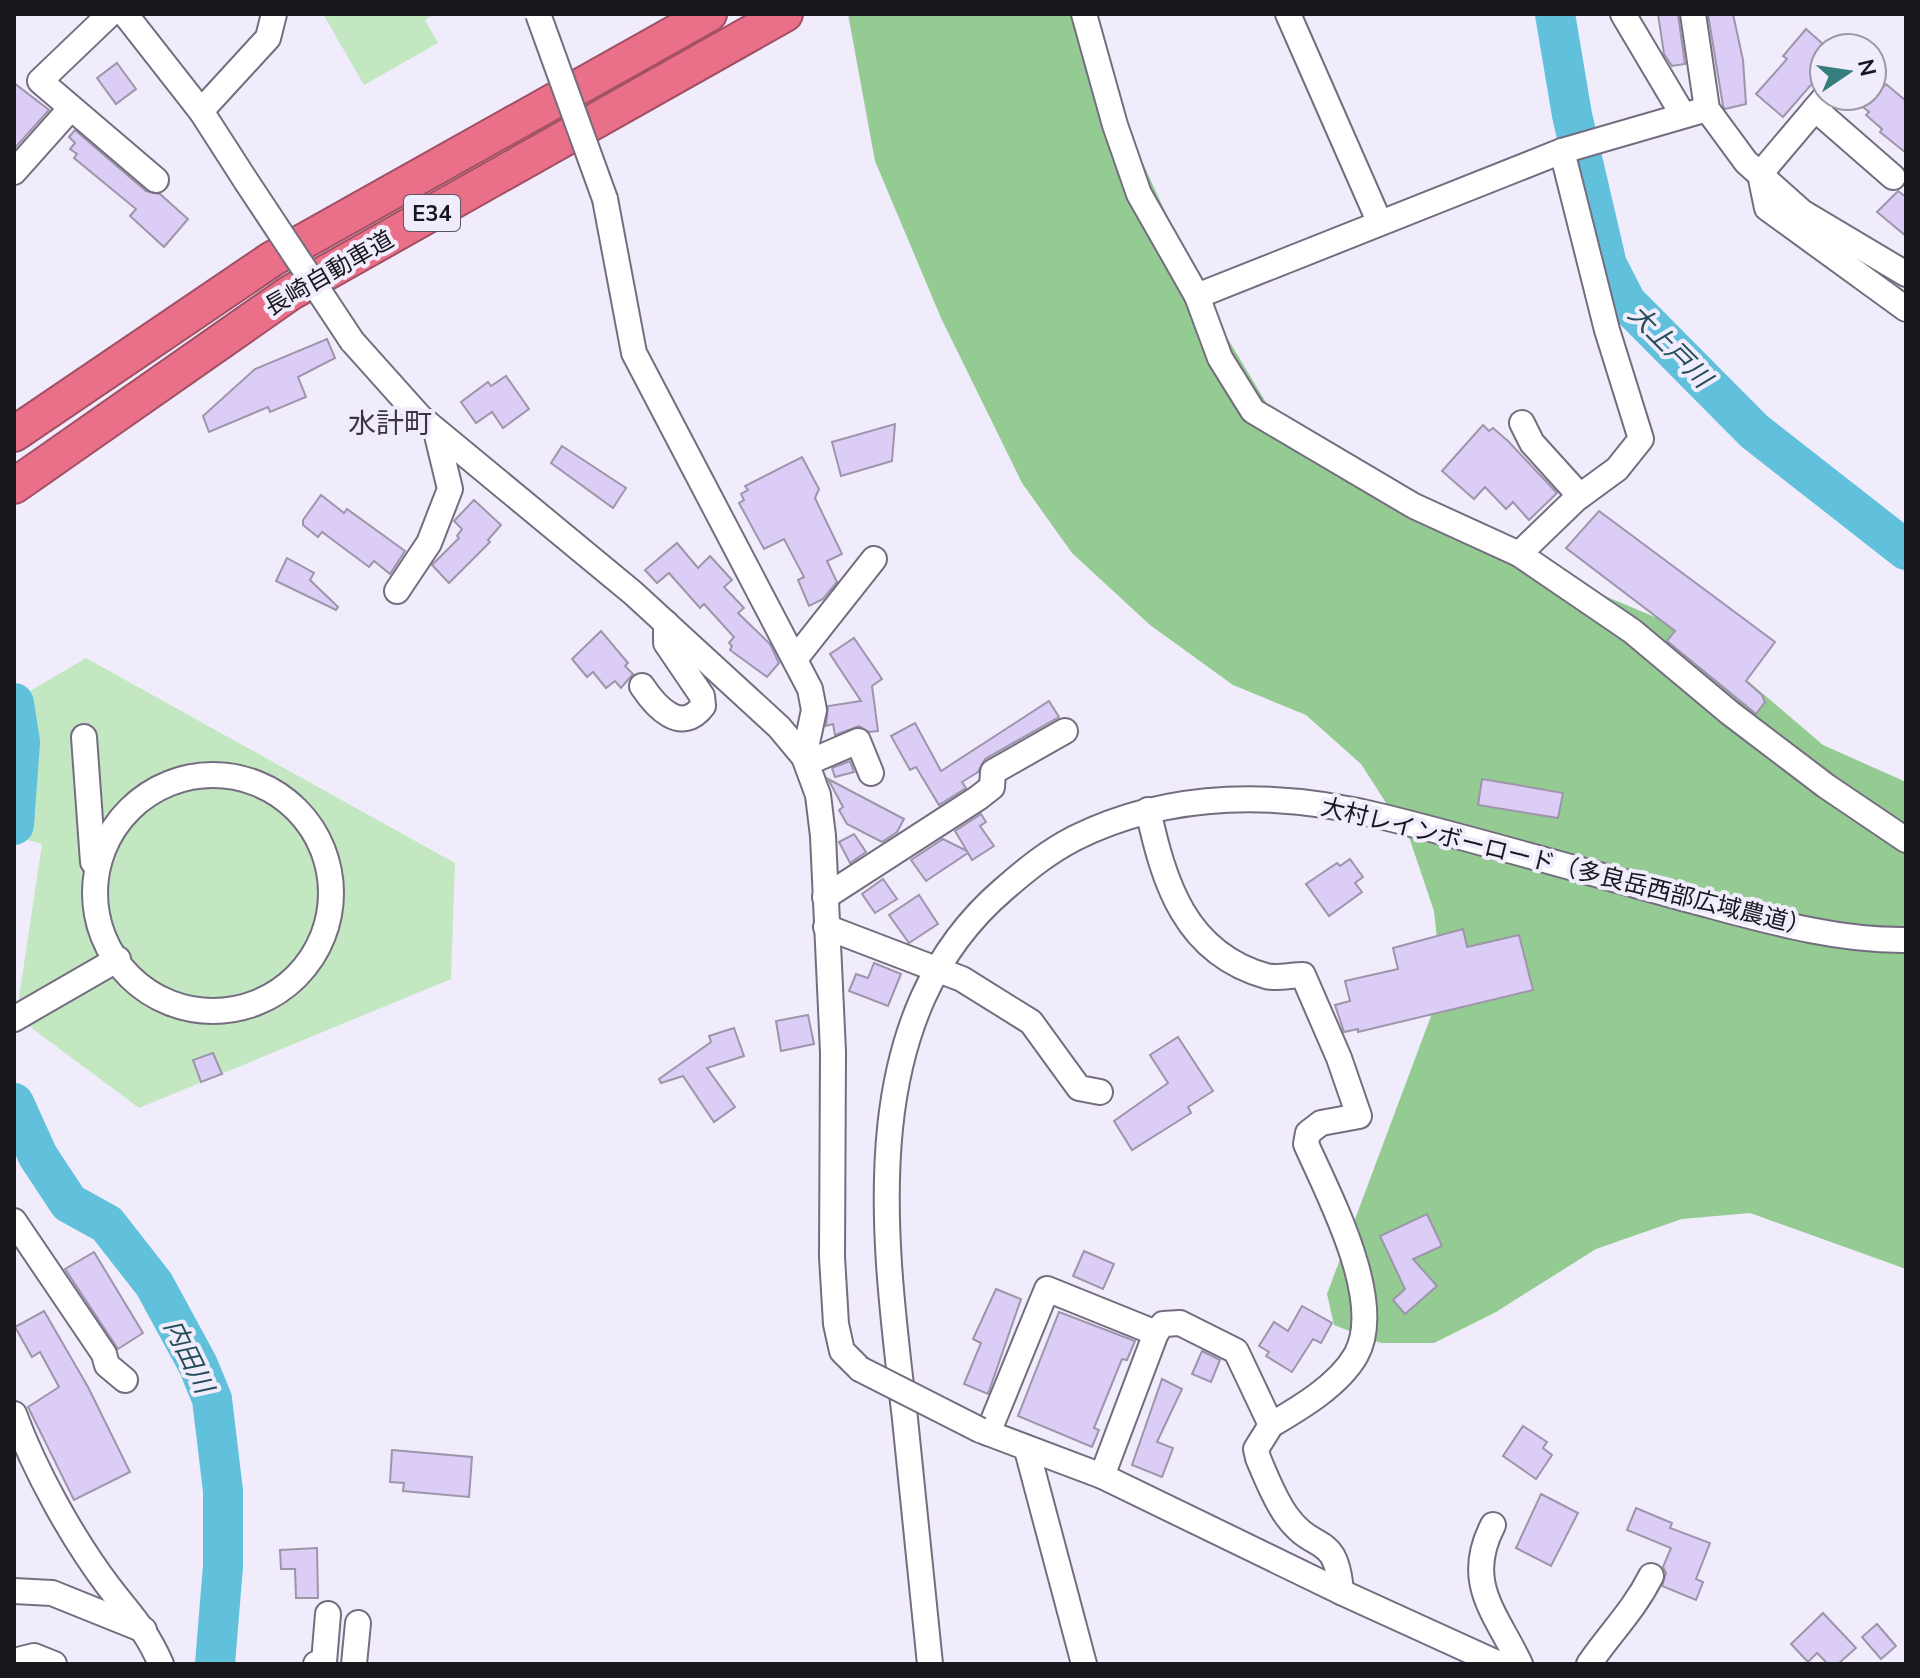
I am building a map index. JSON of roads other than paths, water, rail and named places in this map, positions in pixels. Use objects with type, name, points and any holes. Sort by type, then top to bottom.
[{"type":"highway","name":"長崎自動車道","points":[[14,434],[65,396],[272,259],[709,14]]},
{"type":"highway","name":"長崎自動車道","points":[[14,486],[290,293],[785,14]]},
{"type":"street","points":[[110,14],[40,81],[156,180]]},
{"type":"street","points":[[125,14],[201,111],[352,341],[436,431],[666,623],[779,727],[806,760],[818,795],[825,897],[833,1052],[832,1257],[836,1324],[842,1351],[860,1369],[984,1432],[1102,1476],[1489,1662]]},
{"type":"street","points":[[201,111],[268,38],[274,14]]},
{"type":"street","points":[[538,14],[605,199],[634,353],[810,689],[814,710],[806,760]]},
{"type":"street","points":[[1084,14],[1115,125],[1139,194],[1197,296],[1220,358],[1253,411],[1414,506],[1519,554],[1632,631],[1730,713],[1826,786],[1906,840]]},
{"type":"street","points":[[1288,14],[1379,221]]},
{"type":"street","points":[[1623,14],[1683,115]]},
{"type":"street","points":[[1693,14],[1707,109],[1746,162],[1802,212],[1904,269]]},
{"type":"street","points":[[14,172],[71,108]]},
{"type":"street","points":[[1197,296],[1379,221],[1562,151],[1707,109]]},
{"type":"street","points":[[1760,174],[1812,112]]},
{"type":"street","points":[[1829,112],[1893,177]]},
{"type":"street","points":[[1519,554],[1580,496],[1617,469],[1641,439],[1607,330],[1562,151]]},
{"type":"street","points":[[1760,174],[1767,208],[1906,309]]},
{"type":"street","points":[[1522,423],[1532,443],[1580,496]]},
{"type":"street","points":[[397,591],[429,543],[450,489],[436,431]]},
{"type":"street","points":[[795,659],[874,559]]},
{"type":"street","points":[[642,686],[661,711],[676,719],[687,719],[703,706],[702,696],[666,643],[666,623]]},
{"type":"street","points":[[825,897],[978,798],[992,787],[993,772],[1065,731]]},
{"type":"street","points":[[84,737],[95,888]]},
{"type":"street","points":[[806,760],[858,741],[871,773]]},
{"type":"street","points":[[200,773],[270,787],[286,796],[329,859],[334,879],[319,954],[310,967],[249,1007],[228,1013],[158,1000],[140,992],[118,959],[98,927],[92,905],[106,838],[118,819],[180,778],[200,773]]},
{"type":"street","name":"大村レインボーロード（多良岳西部広域農道）","points":[[930,1664],[888,1274],[890,1120],[903,1053],[934,971],[981,908],[1046,853],[1107,822],[1148,810],[1206,800],[1300,801],[1335,807],[1737,912],[1862,940],[1906,940]]},
{"type":"street","points":[[1148,810],[1169,890],[1189,926],[1224,956],[1267,977],[1303,975],[1339,1058],[1359,1116],[1321,1123],[1308,1133],[1306,1144],[1345,1231],[1358,1274],[1363,1326],[1356,1356],[1335,1380],[1271,1425],[1256,1449],[1262,1469],[1287,1515],[1301,1531],[1327,1546],[1336,1556],[1341,1592]]},
{"type":"street","points":[[826,927],[934,971],[962,979],[1031,1022],[1079,1088],[1100,1092]]},
{"type":"street","points":[[15,1018],[118,959]]},
{"type":"street","points":[[14,1221],[104,1354],[107,1365],[125,1380]]},
{"type":"street","points":[[984,1432],[1047,1289],[1156,1333]]},
{"type":"street","points":[[1102,1476],[1156,1333],[1163,1324],[1180,1323],[1236,1351],[1271,1425]]},
{"type":"street","points":[[14,1414],[53,1496],[108,1586],[145,1630],[161,1664]]},
{"type":"street","points":[[1027,1450],[1084,1664]]},
{"type":"street","points":[[1493,1525],[1481,1549],[1483,1595],[1520,1664]]},
{"type":"street","points":[[1589,1664],[1617,1623],[1635,1609],[1651,1576]]},
{"type":"street","points":[[14,1591],[52,1593],[145,1630]]},
{"type":"street","points":[[316,1664],[324,1662],[328,1614]]},
{"type":"street","points":[[354,1664],[358,1623]]},
{"type":"street","points":[[14,1661],[34,1656],[54,1664]]},
{"type":"waterway","name":"大上戸川","points":[[1555,14],[1572,115],[1607,265],[1626,302],[1754,431],[1906,550]]},
{"type":"waterway","name":"内田川","points":[[14,703],[20,742],[14,825]]},
{"type":"waterway","name":"内田川","points":[[14,1103],[38,1156],[69,1203],[107,1224],[154,1284],[198,1365],[212,1399],[223,1491],[223,1566],[215,1664]]},
{"type":"district","name":"水計町","points":[[390,423]]}]
